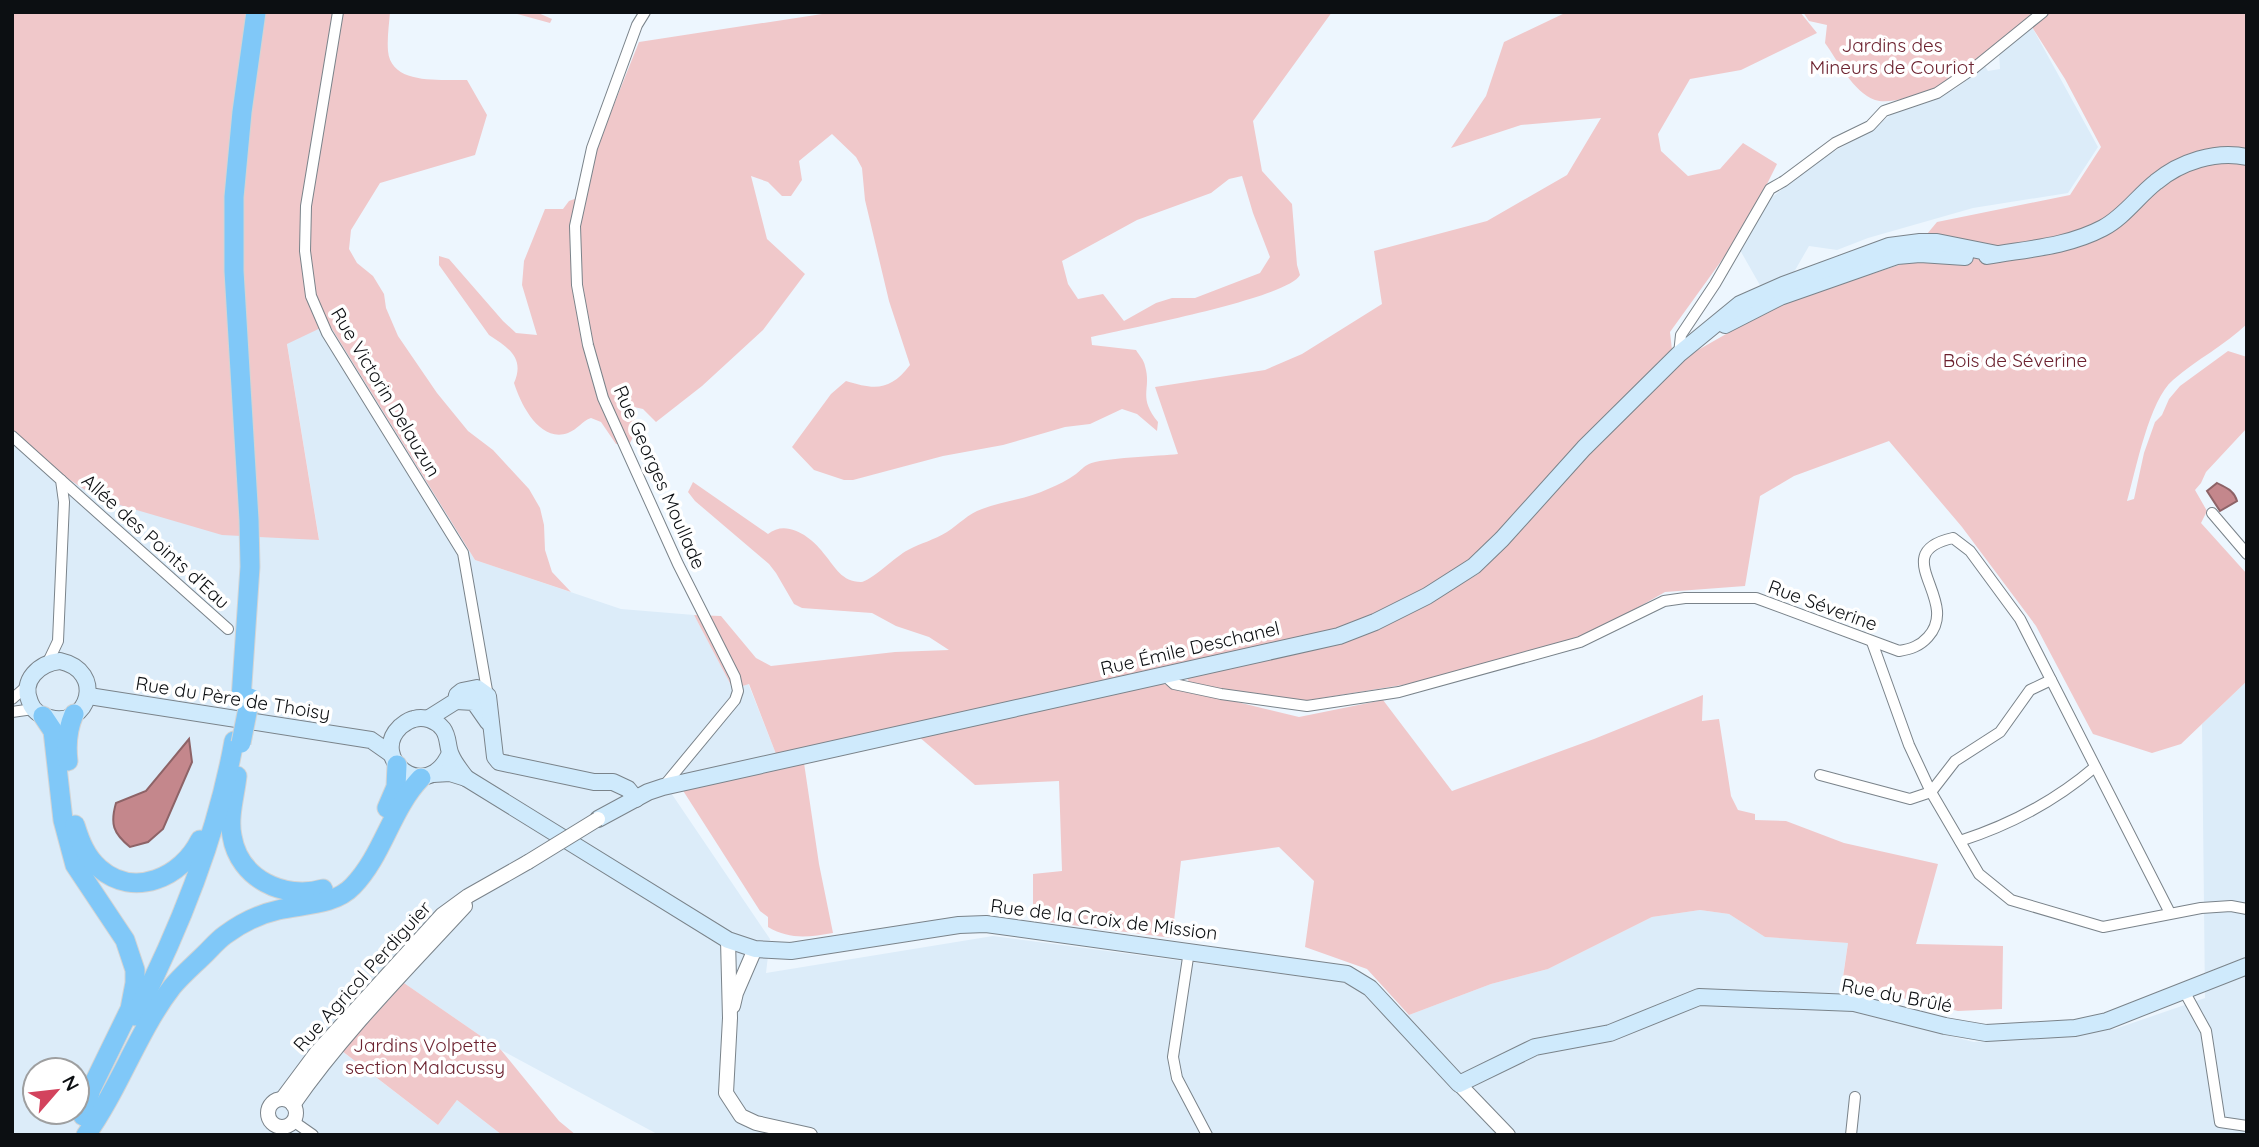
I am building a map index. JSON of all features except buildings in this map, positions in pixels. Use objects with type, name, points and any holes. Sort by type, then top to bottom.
[{"type":"highway","points":[[246,699],[250,520],[234,271],[234,197],[247,65],[256,12]]},
{"type":"highway","points":[[85,1128],[159,989],[192,912],[246,699],[260,589],[259,497],[246,274],[247,160],[250,122],[267,12]]},
{"type":"highway","points":[[38,713],[53,731],[63,820],[75,865],[125,940],[135,970],[130,1009],[91,1089],[85,1128]]},
{"type":"highway","points":[[74,714],[66,743],[74,824],[83,848],[97,867],[109,876],[124,881],[155,881],[180,867],[194,852],[229,767]]},
{"type":"highway","points":[[237,742],[231,821],[235,847],[258,878],[291,893],[310,893],[327,888],[341,882],[353,869],[396,787],[394,760]]},
{"type":"highway","points":[[85,1128],[189,899],[237,742]]},
{"type":"highway","points":[[73,1135],[98,1119],[148,1025],[172,987],[225,935],[253,919],[277,910],[315,905],[352,888],[367,868],[400,805],[427,776]]},
{"type":"main road","name":"Rue Émile Deschanel","points":[[605,816],[663,787],[1339,636],[1375,622],[1427,596],[1474,566],[1584,449],[1679,354],[1740,304],[1783,285],[1889,246],[1937,242],[1997,254],[2032,250],[2071,241],[2104,228],[2174,168],[2208,156],[2247,157]]},
{"type":"main road","points":[[48,662],[70,663],[85,678],[89,696],[74,714],[65,719],[55,720],[38,713],[28,698],[27,687],[32,675],[48,662]]},
{"type":"main road","name":"Rue du Père de Thoisy","points":[[89,696],[371,740],[395,733],[405,722],[415,718],[429,718],[452,705],[462,691],[473,687],[488,696]]},
{"type":"main road","points":[[488,696],[495,757],[499,762],[594,782],[613,782],[628,789],[636,799]]},
{"type":"main road","points":[[443,729],[452,705],[474,702],[482,710],[492,730]]},
{"type":"main road","points":[[429,718],[443,729],[449,742],[450,754],[466,778]]},
{"type":"main road","points":[[394,760],[391,742],[395,733]]},
{"type":"main road","name":"Rue du Père de Thoisy","points":[[371,740],[406,774],[427,776]]},
{"type":"main road","points":[[427,776],[445,764],[450,754]]},
{"type":"main road","points":[[427,776],[450,773],[466,778]]},
{"type":"main road","name":"Rue de la Croix de Mission","points":[[466,778],[728,940],[755,949],[791,951],[959,925],[986,924],[1347,974],[1370,988],[1459,1084]]},
{"type":"main road","points":[[594,782],[603,791],[605,816]]},
{"type":"main road","name":"Rue du Brûlé","points":[[1459,1084],[1535,1047],[1610,1033],[1699,997],[1854,1003],[1945,1026],[1986,1033],[2075,1028],[2107,1021],[2247,966]]},
{"type":"street","name":"Rue Victorin Delauzun","points":[[338,12],[306,206],[305,251],[311,296],[327,332],[463,553],[488,696]]},
{"type":"street","name":"Rue Georges Moullade","points":[[645,12],[637,25],[592,148],[575,226],[578,285],[588,345],[603,398],[678,564],[735,677],[738,691],[735,700],[663,787]]},
{"type":"street","points":[[1679,354],[1681,335],[1715,284],[1770,188],[1784,181],[1835,143],[1870,126],[1884,111],[1937,93],[1974,68],[2043,12]]},
{"type":"street","points":[[12,436],[61,480],[64,502],[58,641],[48,662]]},
{"type":"street","name":"Allée des Points d'Eau","points":[[61,480],[228,629]]},
{"type":"street","points":[[2213,513],[2247,554]]},
{"type":"street","name":"Rue Séverine","points":[[1164,675],[1174,684],[1221,694],[1307,706],[1399,692],[1580,642],[1664,601],[1685,598],[1756,598],[1899,651],[1911,649],[1935,630],[1939,617],[1923,559],[1925,550],[1937,541],[1953,538],[1970,551],[2020,619],[2170,913]]},
{"type":"street","points":[[58,641],[70,663]]},
{"type":"street","points":[[1872,642],[1909,744],[1931,792],[1979,874],[2011,900],[2103,928],[2170,913],[2231,906],[2247,909]]},
{"type":"street","points":[[1820,775],[1910,799],[1931,792],[1955,761],[2000,732],[2030,690],[2051,680]]},
{"type":"street","points":[[12,699],[27,687]]},
{"type":"street","points":[[12,712],[38,713]]},
{"type":"street","points":[[1960,841],[1999,829],[2037,809],[2070,788],[2095,767]]},
{"type":"street","name":"Rue Agricol Perdiguier","points":[[293,1121],[287,1126],[269,1129],[268,1109],[273,1102],[287,1102],[317,1052],[442,915],[480,889],[605,816]]},
{"type":"street","points":[[728,940],[730,1018],[726,1093],[741,1116],[756,1123],[810,1135]]},
{"type":"street","points":[[730,1018],[736,993],[755,949]]},
{"type":"street","points":[[1189,951],[1173,1058],[1177,1078],[1207,1135]]},
{"type":"street","points":[[2184,991],[2206,1031],[2220,1122],[2247,1126]]},
{"type":"street","name":"Rue de la Croix de Mission","points":[[1459,1084],[1508,1135]]},
{"type":"street","points":[[1851,1135],[1855,1097]]},
{"type":"street","points":[[287,1102],[296,1114],[293,1121],[313,1135]]},
{"type":"shaded area","points":[[2032,27],[2098,147],[2068,193],[1973,208],[1868,238],[1837,250],[1809,246],[1794,272],[1761,287],[1740,250],[1771,198],[1819,160],[1872,130],[1893,113],[1932,101],[1955,89],[1985,66],[1988,71],[2000,69],[1999,53]]},
{"type":"shaded area","points":[[329,323],[475,560],[621,609],[694,615],[733,689],[748,683],[776,754],[663,781],[770,939],[766,973],[993,936],[1343,982],[1409,1015],[1491,984],[1548,969],[1652,917],[1700,910],[1729,914],[1765,937],[1848,943],[1840,995],[1854,1012],[1974,1042],[2115,1029],[2205,998],[2202,724],[2247,681],[2247,1135],[659,1135],[501,1050],[404,983],[343,1052],[438,1125],[457,1100],[502,1135],[12,1135],[12,442],[319,539],[287,343]]},
{"type":"shaded area","points":[[2217,483],[2232,492],[2237,501],[2220,511],[2207,491]]},
{"type":"shaded area","points":[[189,739],[192,762],[163,829],[148,842],[130,847],[114,828],[116,803],[146,791]]},
{"type":"green space","points":[[12,12],[390,12],[388,51],[391,62],[398,70],[432,80],[467,80],[487,115],[475,155],[380,183],[351,230],[349,249],[357,263],[373,276],[384,294],[386,308],[398,336],[437,393],[468,431],[493,450],[529,489],[540,508],[545,550],[552,572],[571,592],[475,560],[329,324],[287,344],[319,540],[222,535],[99,499],[12,442]]},
{"type":"green space","points":[[510,12],[536,12],[552,19],[550,23]]},
{"type":"green space","points":[[835,12],[1332,12],[1253,121],[1262,171],[1292,204],[1300,275],[1289,284],[1237,303],[1091,337],[1092,345],[1136,350],[1147,374],[1148,406],[1158,422],[1157,431],[1137,414],[1122,409],[1090,424],[1065,427],[1003,445],[943,456],[853,480],[844,480],[814,470],[792,447],[831,394],[846,381],[874,387],[889,384],[910,365],[889,301],[865,200],[862,168],[856,157],[832,134],[799,161],[802,180],[791,196],[782,196],[768,182],[751,176],[767,239],[805,274],[763,330],[702,386],[656,422],[643,409],[634,407],[636,431],[630,443],[616,444],[601,422],[591,418],[568,433],[549,433],[533,420],[521,402],[514,383],[518,367],[513,354],[489,335],[439,265],[439,256],[449,259],[516,333],[537,335],[522,285],[524,261],[545,209],[563,209],[569,201],[585,195],[597,147],[639,42]],"holes":[[[1242,176],[1270,257],[1260,273],[1195,298],[1172,298],[1156,303],[1124,321],[1103,294],[1078,299],[1068,284],[1062,261],[1137,220],[1211,193],[1229,179]]]},
{"type":"green space","points":[[1567,12],[1800,12],[1817,33],[1741,70],[1690,79],[1658,134],[1661,151],[1688,176],[1720,169],[1743,143],[1777,164],[1745,228],[1670,332],[1672,350],[1470,560],[1417,596],[1360,624],[776,754],[749,684],[733,689],[694,615],[721,616],[756,658],[771,666],[895,652],[949,650],[929,637],[896,626],[872,613],[802,608],[794,604],[769,564],[695,501],[688,492],[693,482],[768,534],[783,528],[799,532],[814,542],[844,577],[861,582],[903,553],[942,535],[977,511],[1040,492],[1066,480],[1089,464],[1178,454],[1155,387],[1265,370],[1302,354],[1382,304],[1374,251],[1487,221],[1567,175],[1601,118],[1521,125],[1451,148],[1486,96],[1504,42]]},
{"type":"green space","name":"Jardins des Mineurs de Couriot","points":[[1803,12],[2037,12],[1992,50],[1943,84],[1907,98],[1882,101],[1867,96],[1853,83],[1825,43],[1827,25],[1809,21]]},
{"type":"green space","name":"Bois de Séverine","points":[[2039,12],[2247,12],[2247,324],[2182,372],[2165,390],[2144,436],[2127,501],[2134,499],[2144,453],[2155,422],[2162,415],[2169,399],[2180,386],[2228,351],[2247,357],[2247,428],[2206,472],[2195,490],[2207,511],[2201,523],[2247,574],[2247,681],[2181,744],[2152,753],[2093,734],[2036,626],[1962,527],[1889,441],[1794,476],[1760,496],[1745,586],[1665,592],[1616,620],[1570,641],[1421,682],[1297,702],[1189,682],[1187,678],[1336,643],[1413,611],[1478,574],[1492,555],[1618,421],[1684,358],[1777,305],[1902,264],[1937,222],[2070,195],[2101,147],[2065,79],[2032,27]]},
{"type":"green space","points":[[1159,683],[1299,717],[1383,700],[1452,791],[1594,739],[1703,695],[1702,721],[1719,719],[1731,796],[1738,810],[1755,814],[1755,820],[1786,821],[1844,843],[1938,864],[1916,944],[2003,946],[2002,1009],[1958,1011],[1842,984],[1848,943],[1765,937],[1729,914],[1700,910],[1652,917],[1548,969],[1491,984],[1409,1015],[1367,969],[1305,947],[1314,881],[1279,847],[1181,861],[1172,938],[1033,920],[1033,874],[1062,871],[1059,781],[975,785],[918,736]]},
{"type":"green space","points":[[804,763],[819,864],[833,933],[816,936],[784,934],[768,927],[768,917],[760,911],[682,789]]},
{"type":"green space","name":"Jardins Volpette section Malacussy","points":[[404,983],[501,1050],[559,1121],[576,1135],[502,1135],[457,1100],[438,1125],[342,1051]]}]
